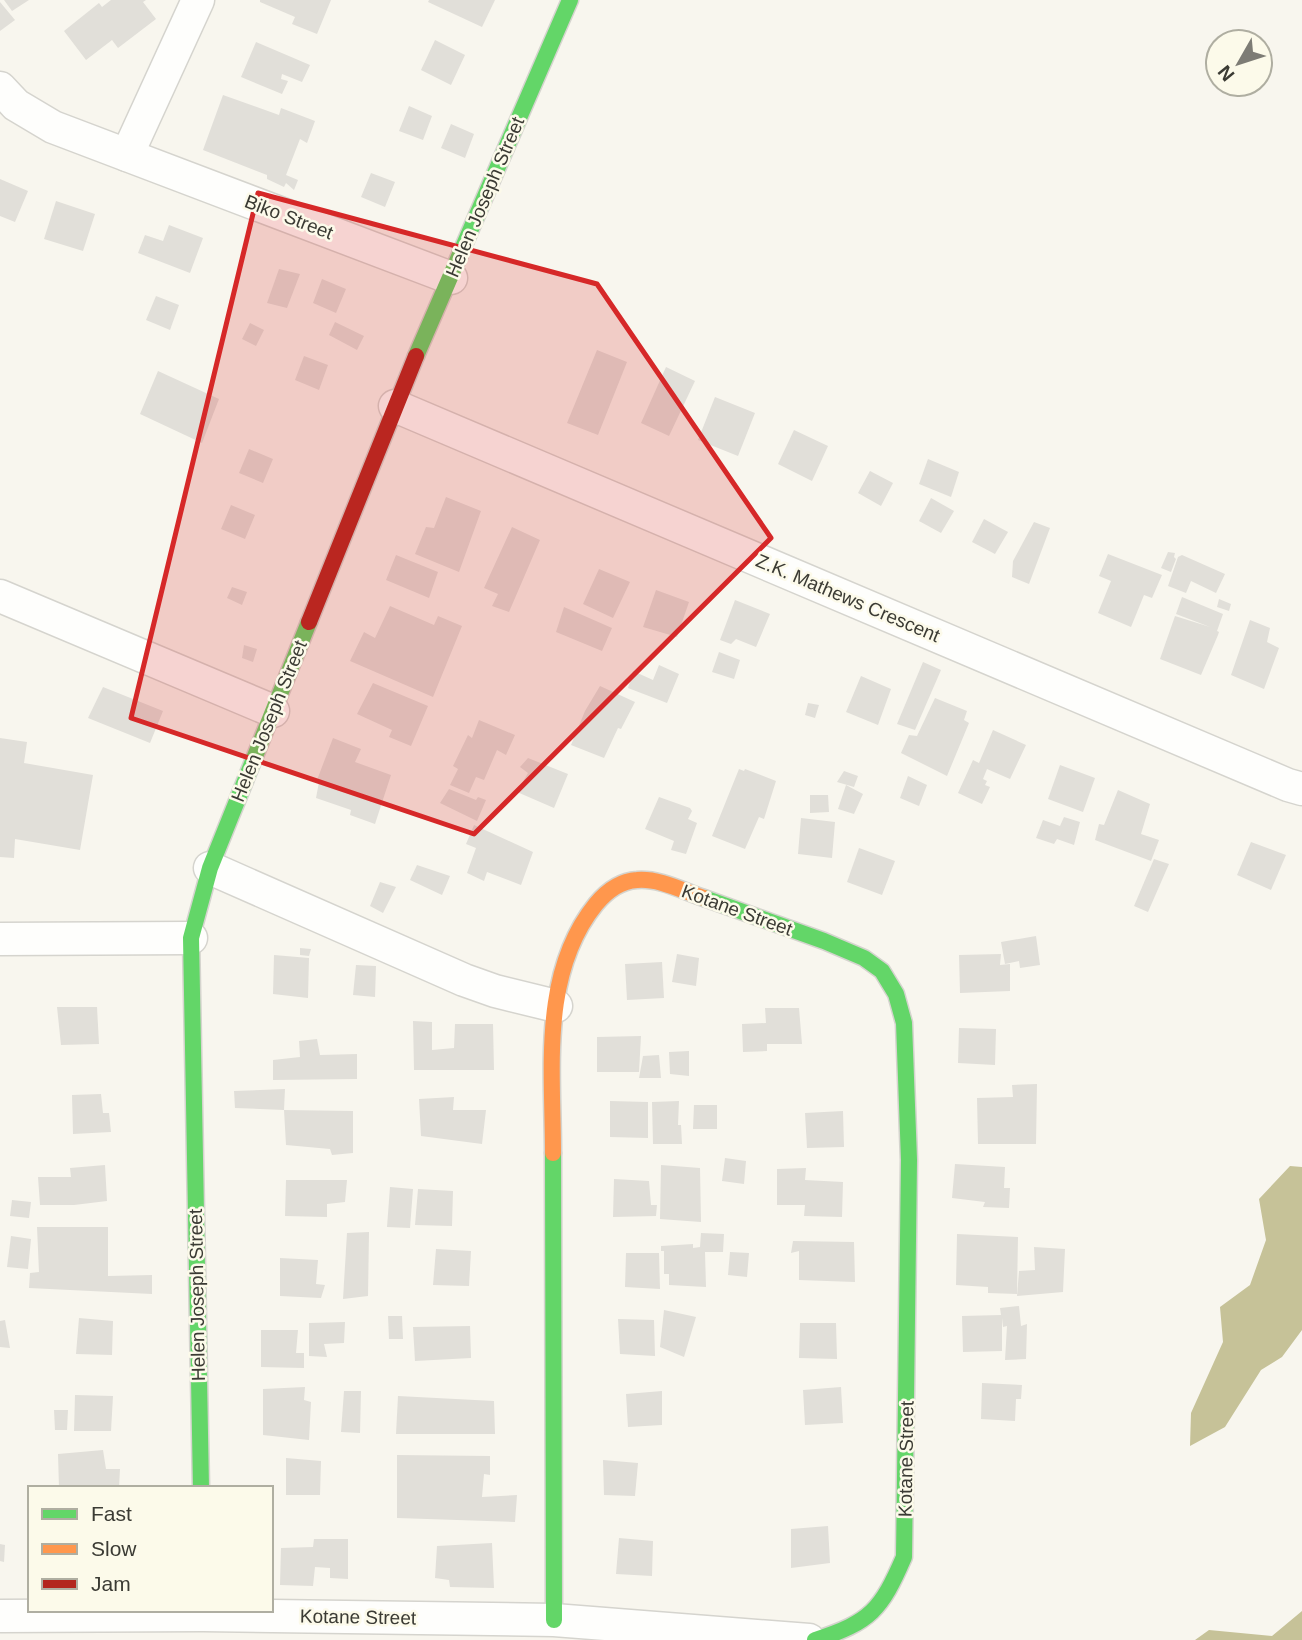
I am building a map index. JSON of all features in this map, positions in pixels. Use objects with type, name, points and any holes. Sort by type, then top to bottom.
[{"type":"street","points":[[127,155],[198,0]]},
{"type":"street","name":"Helen Joseph Street","points":[[201,1486],[191,938],[210,869],[396,406],[570,0]]},
{"type":"street","name":"Biko Street","points":[[0,88],[16,104],[53,127],[451,278]]},
{"type":"street","name":"Z.K. Mathews Crescent","points":[[396,406],[1302,789]]},
{"type":"street","points":[[0,596],[273,711]]},
{"type":"street","points":[[210,869],[464,980],[555,1006]]},
{"type":"street","name":"Kotane Street","points":[[554,1620],[555,1006],[564,971],[582,922],[593,907],[607,894],[632,880],[648,880],[863,958],[882,971],[896,994],[904,1023],[909,1160],[904,1557],[888,1594],[871,1616],[850,1630],[815,1640]]},
{"type":"street","points":[[0,939],[191,938]]},
{"type":"street","name":"Kotane Street","points":[[0,1616],[203,1622],[554,1620],[809,1640]]},
{"type":"highlighted area","points":[[258,193],[597,284],[771,538],[474,834],[131,718]]},
{"type":"shaded area","points":[[1290,1166],[1302,1167],[1302,1330],[1282,1357],[1261,1370],[1225,1427],[1190,1446],[1191,1413],[1223,1342],[1220,1307],[1250,1285],[1266,1240],[1259,1199]]},
{"type":"shaded area","points":[[1302,1611],[1302,1640],[1195,1640],[1209,1630],[1272,1636]]},
{"type":"building","points":[[4,0],[29,0],[12,11]]},
{"type":"building","points":[[111,0],[146,0],[143,2],[156,19],[118,48],[112,40],[86,60],[64,31],[99,3],[102,7]]},
{"type":"building","points":[[260,0],[331,0],[317,34],[292,24],[295,17]]},
{"type":"building","points":[[495,0],[482,27],[428,2]]},
{"type":"building","points":[[0,2],[15,20],[0,31]]},
{"type":"building","points":[[435,40],[465,55],[451,85],[421,70]]},
{"type":"building","points":[[256,42],[310,65],[302,82],[282,74],[281,79],[288,81],[282,94],[241,77]]},
{"type":"building","points":[[223,95],[279,115],[281,108],[315,121],[307,143],[300,139],[286,175],[298,180],[294,190],[286,183],[284,187],[267,179],[267,175],[203,150]]},
{"type":"building","points":[[409,106],[432,116],[423,140],[399,131]]},
{"type":"building","points":[[451,124],[474,134],[465,158],[441,148]]},
{"type":"building","points":[[371,173],[395,182],[385,207],[361,197]]},
{"type":"building","points":[[0,179],[28,191],[15,222],[0,216]]},
{"type":"building","points":[[56,201],[95,214],[83,251],[44,239]]},
{"type":"building","points":[[169,225],[203,238],[190,273],[138,253],[145,235],[163,241]]},
{"type":"building","points":[[279,269],[300,274],[287,308],[267,303]]},
{"type":"building","points":[[322,279],[346,289],[336,313],[313,303]]},
{"type":"building","points":[[156,296],[179,305],[170,330],[146,320]]},
{"type":"building","points":[[335,322],[364,336],[357,350],[329,335]]},
{"type":"building","points":[[250,323],[264,330],[256,346],[242,339]]},
{"type":"building","points":[[597,350],[627,362],[598,435],[567,423]]},
{"type":"building","points":[[304,356],[328,365],[319,390],[295,380]]},
{"type":"building","points":[[666,367],[695,381],[669,436],[641,423]]},
{"type":"building","points":[[158,371],[219,399],[202,443],[140,414]]},
{"type":"building","points":[[715,397],[755,413],[738,456],[698,440]]},
{"type":"building","points":[[794,430],[828,446],[812,481],[778,464]]},
{"type":"building","points":[[249,449],[273,459],[263,483],[239,473]]},
{"type":"building","points":[[928,459],[959,472],[951,497],[919,484]]},
{"type":"building","points":[[870,471],[893,483],[881,506],[858,493]]},
{"type":"building","points":[[446,497],[481,511],[459,572],[415,554],[426,527],[434,528]]},
{"type":"building","points":[[931,498],[954,511],[941,533],[919,521]]},
{"type":"building","points":[[231,505],[255,515],[245,539],[221,529]]},
{"type":"building","points":[[984,519],[1008,532],[995,554],[972,542]]},
{"type":"building","points":[[1034,522],[1050,528],[1029,584],[1012,577],[1013,561]]},
{"type":"building","points":[[512,527],[540,540],[509,612],[492,606],[498,594],[484,588]]},
{"type":"building","points":[[1168,552],[1175,553],[1176,559],[1171,572],[1161,568]]},
{"type":"building","points":[[1108,554],[1162,575],[1152,598],[1144,595],[1131,627],[1098,613],[1111,581],[1099,576]]},
{"type":"building","points":[[396,555],[438,572],[429,598],[386,580]]},
{"type":"building","points":[[1182,555],[1225,574],[1216,593],[1191,581],[1186,593],[1168,586],[1178,557]]},
{"type":"building","points":[[599,569],[630,582],[613,618],[583,604]]},
{"type":"building","points":[[232,587],[247,592],[242,605],[227,598]]},
{"type":"building","points":[[656,590],[689,602],[677,637],[643,627]]},
{"type":"building","points":[[1182,597],[1223,614],[1218,635],[1201,675],[1160,659],[1175,616],[1210,627],[1176,614]]},
{"type":"building","points":[[1219,599],[1231,604],[1229,611],[1217,607]]},
{"type":"building","points":[[735,600],[770,614],[756,647],[736,639],[731,644],[720,640]]},
{"type":"building","points":[[390,606],[434,625],[438,616],[462,626],[433,697],[350,661],[364,632],[375,638]]},
{"type":"building","points":[[564,607],[612,628],[602,651],[556,632]]},
{"type":"building","points":[[1250,620],[1270,628],[1267,642],[1279,648],[1264,689],[1231,675]]},
{"type":"building","points":[[244,645],[257,649],[253,662],[242,658]]},
{"type":"building","points":[[719,652],[740,660],[734,679],[712,672]]},
{"type":"building","points":[[923,662],[941,670],[915,730],[897,724]]},
{"type":"building","points":[[659,665],[679,674],[667,703],[628,688],[633,671],[653,680]]},
{"type":"building","points":[[861,676],[891,689],[878,725],[846,712]]},
{"type":"building","points":[[373,683],[428,706],[411,746],[389,737],[392,730],[357,714]]},
{"type":"building","points":[[600,686],[635,702],[621,729],[618,728],[604,758],[571,745],[585,711]]},
{"type":"building","points":[[103,687],[163,711],[150,743],[88,718]]},
{"type":"building","points":[[935,698],[967,711],[964,720],[969,723],[947,776],[901,753],[909,735],[917,736]]},
{"type":"building","points":[[808,703],[819,705],[815,718],[805,715]]},
{"type":"building","points":[[479,720],[515,735],[506,755],[497,750],[484,780],[476,777],[469,793],[450,785],[458,769],[453,766],[468,735],[472,738]]},
{"type":"building","points":[[993,730],[1026,745],[1010,779],[987,769],[983,779],[987,781],[985,785],[990,787],[982,804],[958,793],[973,760],[979,763]]},
{"type":"building","points":[[0,738],[27,742],[24,763],[93,775],[80,850],[15,839],[14,858],[0,857]]},
{"type":"building","points":[[333,738],[361,749],[355,762],[391,775],[375,824],[350,815],[351,810],[316,798],[319,782],[317,780]]},
{"type":"building","points":[[528,758],[568,774],[554,808],[517,792],[528,773],[520,767]]},
{"type":"building","points":[[1060,765],[1095,778],[1083,812],[1048,799]]},
{"type":"building","points":[[739,769],[776,781],[764,819],[759,817],[745,849],[712,836]]},
{"type":"building","points":[[844,771],[858,776],[854,787],[837,782]]},
{"type":"building","points":[[908,776],[927,785],[919,806],[900,798]]},
{"type":"building","points":[[846,785],[863,794],[854,814],[838,809]]},
{"type":"building","points":[[449,789],[476,800],[478,797],[486,800],[477,821],[440,803]]},
{"type":"building","points":[[1118,790],[1150,804],[1141,834],[1159,840],[1151,861],[1095,840],[1099,824],[1104,825]]},
{"type":"building","points":[[810,795],[828,795],[829,812],[810,813]]},
{"type":"building","points":[[659,797],[692,811],[688,819],[697,823],[686,854],[671,850],[674,841],[645,829]]},
{"type":"building","points":[[1064,817],[1080,822],[1074,845],[1057,839],[1054,844],[1036,838],[1043,820],[1060,826]]},
{"type":"building","points":[[801,818],[835,822],[832,858],[798,854]]},
{"type":"building","points":[[474,825],[533,852],[521,885],[487,872],[484,881],[467,873],[476,848],[466,844]]},
{"type":"building","points":[[1251,842],[1286,855],[1271,890],[1237,875]]},
{"type":"building","points":[[859,848],[895,861],[882,895],[847,882]]},
{"type":"building","points":[[1154,859],[1169,864],[1148,912],[1134,906]]},
{"type":"building","points":[[417,865],[450,876],[442,895],[410,880]]},
{"type":"building","points":[[380,882],[396,887],[383,913],[370,906]]},
{"type":"building","points":[[1036,936],[1040,965],[1020,968],[1019,961],[1005,964],[1001,942]]},
{"type":"building","points":[[300,948],[311,949],[309,956],[300,955]]},
{"type":"building","points":[[677,954],[699,958],[696,986],[672,982]]},
{"type":"building","points":[[1001,954],[1000,965],[1010,964],[1010,991],[960,993],[959,955]]},
{"type":"building","points":[[274,955],[309,958],[308,998],[273,994]]},
{"type":"building","points":[[662,962],[664,998],[627,1000],[625,964]]},
{"type":"building","points":[[356,965],[376,966],[375,997],[353,995]]},
{"type":"building","points":[[57,1007],[97,1007],[99,1044],[61,1045]]},
{"type":"building","points":[[765,1008],[799,1008],[802,1044],[767,1044],[767,1051],[743,1052],[742,1024],[766,1023]]},
{"type":"building","points":[[413,1021],[432,1022],[432,1050],[454,1048],[455,1024],[493,1024],[494,1070],[414,1070]]},
{"type":"building","points":[[959,1028],[996,1029],[995,1065],[958,1063]]},
{"type":"building","points":[[641,1036],[639,1072],[597,1072],[597,1037]]},
{"type":"building","points":[[317,1039],[320,1055],[357,1054],[357,1079],[273,1080],[273,1060],[300,1057],[299,1041]]},
{"type":"building","points":[[689,1051],[689,1076],[670,1074],[669,1052]]},
{"type":"building","points":[[659,1055],[661,1078],[639,1078],[643,1056]]},
{"type":"building","points":[[1037,1084],[1036,1144],[978,1144],[977,1098],[1013,1097],[1012,1085]]},
{"type":"building","points":[[285,1089],[284,1110],[235,1108],[234,1091]]},
{"type":"building","points":[[101,1094],[103,1113],[109,1113],[111,1132],[73,1134],[72,1095]]},
{"type":"building","points":[[454,1097],[453,1110],[486,1110],[482,1144],[421,1136],[419,1099]]},
{"type":"building","points":[[610,1101],[648,1102],[648,1138],[610,1137]]},
{"type":"building","points":[[679,1101],[678,1125],[681,1125],[682,1144],[653,1144],[652,1102]]},
{"type":"building","points":[[694,1105],[717,1105],[717,1129],[693,1129]]},
{"type":"building","points":[[284,1110],[353,1111],[353,1153],[332,1155],[330,1149],[286,1145]]},
{"type":"building","points":[[843,1111],[844,1147],[807,1148],[805,1113]]},
{"type":"building","points":[[725,1158],[746,1161],[744,1184],[722,1181]]},
{"type":"building","points":[[955,1164],[1005,1167],[1004,1188],[1010,1188],[1009,1208],[983,1207],[985,1202],[952,1198]]},
{"type":"building","points":[[105,1165],[107,1201],[40,1205],[38,1177],[71,1177],[70,1168]]},
{"type":"building","points":[[661,1165],[700,1168],[701,1222],[660,1219]]},
{"type":"building","points":[[806,1168],[805,1180],[843,1182],[842,1217],[804,1216],[805,1205],[777,1205],[777,1169]]},
{"type":"building","points":[[614,1179],[649,1181],[651,1205],[657,1205],[656,1216],[613,1217]]},
{"type":"building","points":[[286,1180],[347,1180],[345,1202],[327,1204],[327,1217],[285,1216]]},
{"type":"building","points":[[390,1187],[413,1189],[410,1228],[387,1227]]},
{"type":"building","points":[[418,1189],[453,1191],[452,1226],[415,1225]]},
{"type":"building","points":[[12,1200],[31,1202],[29,1218],[10,1216]]},
{"type":"building","points":[[37,1227],[108,1227],[108,1276],[152,1275],[152,1294],[29,1288],[30,1273],[39,1272]]},
{"type":"building","points":[[369,1232],[368,1296],[343,1299],[347,1233]]},
{"type":"building","points":[[701,1233],[724,1234],[723,1252],[705,1252],[706,1287],[669,1285],[669,1274],[664,1274],[664,1251],[661,1251],[661,1246],[693,1244],[693,1248],[700,1247]]},
{"type":"building","points":[[957,1234],[1018,1237],[1017,1294],[988,1293],[988,1287],[956,1285]]},
{"type":"building","points":[[11,1236],[31,1239],[28,1269],[7,1267]]},
{"type":"building","points":[[793,1241],[854,1242],[855,1282],[799,1280],[799,1251],[791,1253]]},
{"type":"building","points":[[1034,1247],[1065,1249],[1063,1292],[1017,1296],[1019,1271],[1035,1270]]},
{"type":"building","points":[[436,1249],[471,1251],[469,1286],[433,1285]]},
{"type":"building","points":[[730,1252],[749,1253],[747,1277],[728,1275]]},
{"type":"building","points":[[626,1253],[659,1253],[660,1289],[625,1287]]},
{"type":"building","points":[[280,1258],[318,1260],[316,1284],[325,1285],[321,1298],[280,1296]]},
{"type":"building","points":[[1019,1306],[1021,1326],[1027,1324],[1026,1359],[1005,1360],[1007,1326],[1003,1327],[1002,1318],[1002,1351],[963,1352],[962,1316],[1001,1315],[1000,1308]]},
{"type":"building","points":[[664,1310],[696,1317],[684,1357],[660,1347]]},
{"type":"building","points":[[388,1316],[402,1316],[403,1339],[389,1339]]},
{"type":"building","points":[[79,1318],[113,1321],[112,1355],[76,1354]]},
{"type":"building","points":[[618,1319],[654,1320],[655,1356],[620,1354]]},
{"type":"building","points":[[5,1320],[10,1348],[0,1347],[0,1321]]},
{"type":"building","points":[[345,1322],[344,1343],[324,1344],[327,1357],[309,1356],[309,1323]]},
{"type":"building","points":[[800,1323],[836,1323],[837,1359],[799,1358]]},
{"type":"building","points":[[470,1326],[471,1358],[415,1361],[413,1327]]},
{"type":"building","points":[[261,1330],[298,1330],[296,1353],[304,1353],[304,1368],[261,1367]]},
{"type":"building","points":[[982,1383],[1022,1385],[1021,1399],[1016,1399],[1015,1421],[981,1419]]},
{"type":"building","points":[[305,1387],[304,1400],[311,1402],[309,1440],[263,1435],[263,1389]]},
{"type":"building","points":[[841,1387],[843,1423],[805,1425],[803,1390]]},
{"type":"building","points":[[344,1391],[361,1391],[360,1433],[341,1432]]},
{"type":"building","points":[[662,1391],[662,1425],[628,1427],[626,1394]]},
{"type":"building","points":[[75,1395],[113,1396],[111,1431],[74,1431]]},
{"type":"building","points":[[398,1396],[494,1401],[495,1434],[396,1434]]},
{"type":"building","points":[[54,1410],[68,1410],[67,1430],[55,1430]]},
{"type":"building","points":[[103,1450],[106,1469],[120,1469],[119,1486],[59,1486],[58,1454]]},
{"type":"building","points":[[397,1455],[490,1456],[490,1475],[484,1474],[482,1497],[517,1495],[515,1522],[397,1518]]},
{"type":"building","points":[[286,1458],[321,1461],[320,1495],[286,1495]]},
{"type":"building","points":[[603,1460],[638,1463],[635,1496],[604,1495]]},
{"type":"building","points":[[828,1526],[830,1563],[791,1568],[791,1529]]},
{"type":"building","points":[[619,1538],[653,1541],[652,1576],[616,1574]]},
{"type":"building","points":[[314,1539],[348,1539],[348,1579],[330,1578],[330,1568],[315,1567],[313,1586],[280,1585],[281,1548],[313,1547]]},
{"type":"building","points":[[492,1543],[494,1588],[450,1587],[449,1580],[435,1578],[437,1546]]},
{"type":"building","points":[[0,1544],[5,1545],[4,1562],[0,1561]]},
{"type":"traffic: fast","points":[[416,356],[570,0]]},
{"type":"traffic: fast","points":[[201,1486],[191,938],[210,868],[309,622]]},
{"type":"traffic: fast","points":[[704,898],[864,958],[882,971],[896,994],[904,1023],[909,1160],[904,1557],[888,1590],[872,1612],[849,1627],[815,1640]]},
{"type":"traffic: fast","points":[[553,1153],[554,1620]]},
{"type":"traffic: slow","points":[[553,1153],[554,1023],[566,960],[578,931],[604,895],[631,881],[662,883],[704,898]]},
{"type":"traffic: jam","points":[[309,622],[416,356]]}]
